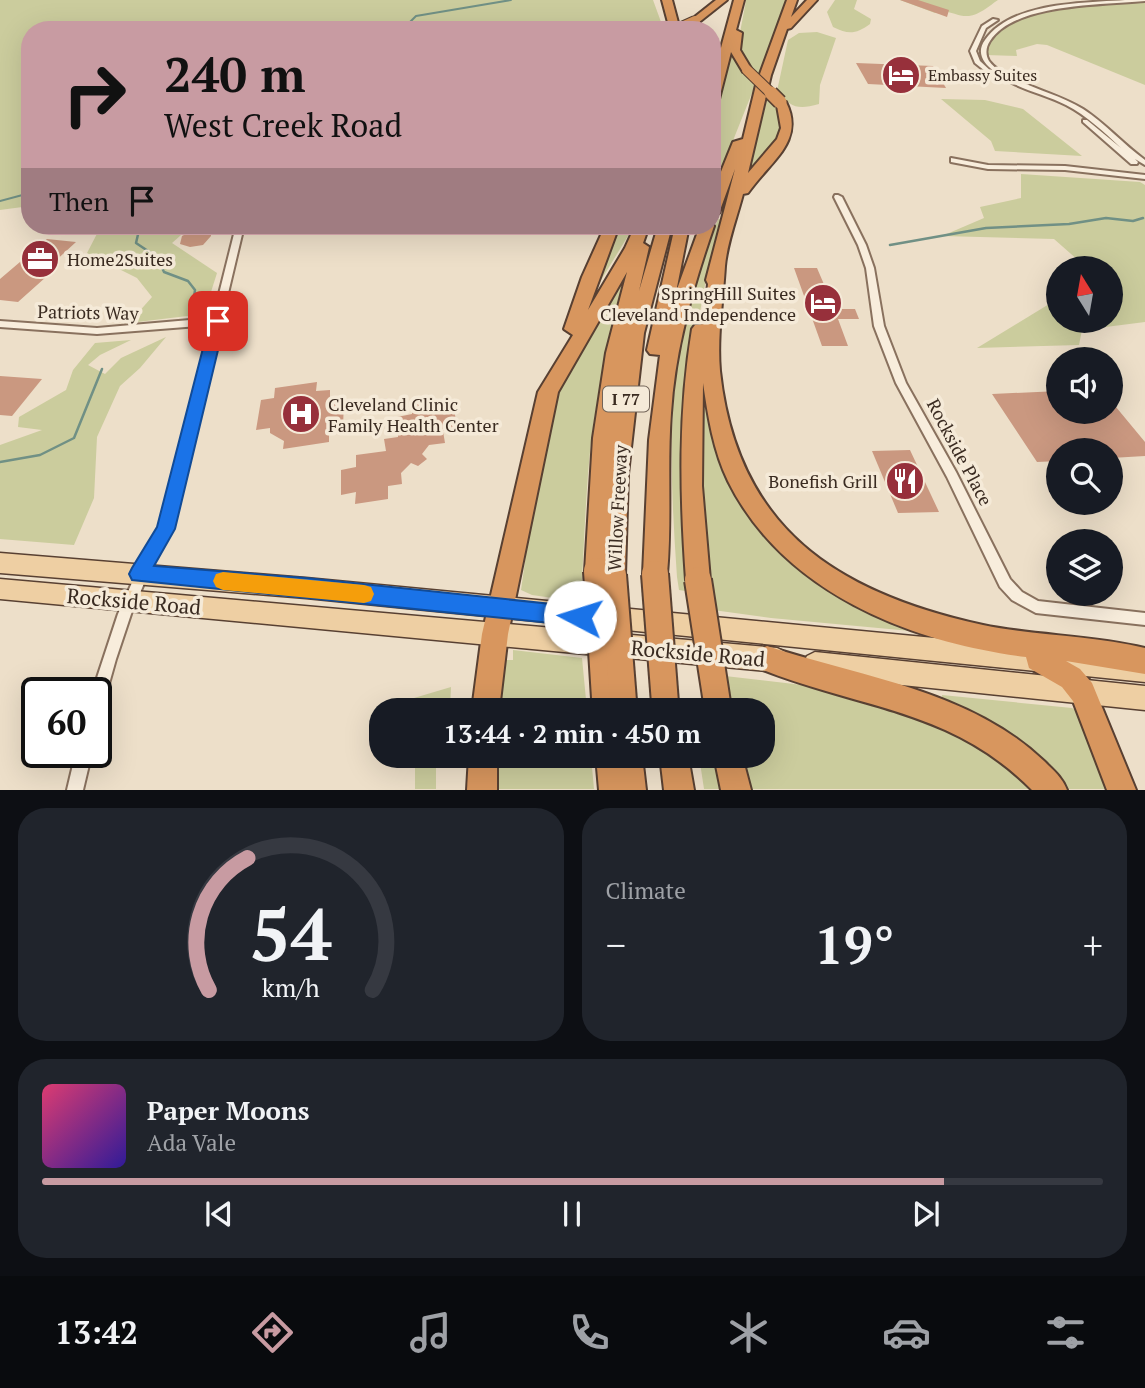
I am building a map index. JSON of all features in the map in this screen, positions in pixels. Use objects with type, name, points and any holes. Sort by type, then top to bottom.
[{"type":"highway","points":[[667,0],[675,21]]},
{"type":"highway","points":[[695,21],[722,0]]},
{"type":"highway","points":[[721,29],[729,0]]},
{"type":"highway","points":[[721,190],[792,0]]},
{"type":"highway","points":[[781,35],[812,0]]},
{"type":"highway","points":[[680,21],[683,3]]},
{"type":"highway","points":[[734,210],[748,180],[785,138],[789,122],[780,102],[747,70],[735,50],[738,5]]},
{"type":"highway","points":[[721,69],[738,5]]},
{"type":"highway","points":[[716,698],[692,521],[691,424],[701,332],[766,75]]},
{"type":"highway","points":[[487,698],[498,622],[548,392],[608,235]]},
{"type":"highway","points":[[548,392],[640,235]]},
{"type":"highway","points":[[605,573],[603,438],[612,377],[642,235]]},
{"type":"highway","name":"Willow Freeway","points":[[614,698],[605,573],[635,334],[663,235]]},
{"type":"highway","name":"Willow Freeway","points":[[665,698],[647,525],[649,409],[660,321],[680,235]]},
{"type":"highway","points":[[654,574],[659,534],[659,439],[668,355],[684,288],[704,235]]},
{"type":"highway","points":[[718,270],[711,370],[721,433],[742,492],[767,528],[785,547],[832,581],[903,615],[984,637],[1145,661]]},
{"type":"highway","points":[[767,659],[803,673],[898,695],[972,726],[1007,747],[1053,789]]},
{"type":"highway","points":[[1038,659],[1071,678],[1083,692],[1122,789]]},
{"type":"highway","points":[[482,768],[482,789]]},
{"type":"highway","points":[[611,768],[614,789]]},
{"type":"highway","points":[[629,768],[631,789]]},
{"type":"highway","points":[[676,768],[679,789]]},
{"type":"highway","points":[[731,768],[736,789]]},
{"type":"main road","name":"Rockside Road","points":[[0,563],[306,587],[498,622],[767,659],[1145,698]]},
{"type":"main road","name":"Rockside Road","points":[[0,589],[131,601],[498,622],[1038,659],[1145,670]]},
{"type":"street","points":[[1111,0],[1039,7],[992,22],[984,27],[974,46],[977,62],[991,73],[1057,104],[1084,120],[1119,152],[1145,170]]},
{"type":"street","points":[[1145,0],[1058,8],[1023,15],[993,29],[984,47],[986,61],[1004,75],[1077,108],[1145,163]]},
{"type":"street","points":[[974,46],[984,47]]},
{"type":"street","points":[[954,160],[988,167],[1029,167],[1145,177]]},
{"type":"street","points":[[979,164],[1022,160],[1145,170]]},
{"type":"street","points":[[1022,160],[1029,167]]},
{"type":"street","name":"Rockside Place","points":[[838,197],[862,245],[870,268],[879,326],[901,383],[952,475],[1005,583],[1017,596],[1036,607],[1145,620]]},
{"type":"street","points":[[103,677],[109,653],[131,601],[139,574],[166,529],[238,235]]},
{"type":"street","name":"Patriots Way","points":[[0,324],[97,331],[218,321]]},
{"type":"street","points":[[75,789],[80,768]]},
{"type":"green space","points":[[0,0],[653,0],[661,21],[21,21],[21,207],[0,210]]},
{"type":"green space","points":[[746,0],[788,0],[758,77],[749,68],[741,50],[740,32]]},
{"type":"green space","points":[[835,0],[857,0],[854,9],[871,19],[870,24],[852,32],[833,27],[827,12]]},
{"type":"green space","points":[[900,0],[998,0],[969,16],[935,13]]},
{"type":"green space","points":[[1145,2],[1145,85],[1047,45],[1037,44],[1016,50],[1017,56],[986,55],[994,31],[1030,16],[1087,6]]},
{"type":"green space","points":[[817,32],[836,38],[820,85],[819,104],[795,106],[777,91],[788,40],[799,33]]},
{"type":"green space","points":[[732,47],[738,64],[756,83],[721,170],[721,93]]},
{"type":"green space","points":[[769,94],[776,101],[785,129],[769,153],[747,171]]},
{"type":"green space","points":[[941,99],[985,100],[1023,109],[1082,156],[995,151],[991,141]]},
{"type":"green space","points":[[1021,174],[1140,182],[1145,185],[1145,322],[1124,325],[1124,256],[1073,256],[1054,239],[942,236],[984,218],[980,207],[1021,198]]},
{"type":"green space","points":[[96,235],[181,235],[172,243],[217,273],[204,314],[129,323],[152,297],[137,278],[87,253]]},
{"type":"green space","points":[[612,235],[629,235],[592,295],[596,269]]},
{"type":"green space","points":[[712,235],[719,235],[706,279],[694,345],[691,592],[679,590],[677,577],[672,446],[675,381],[686,315]]},
{"type":"green space","points":[[627,268],[594,422],[588,474],[581,602],[532,595],[521,590],[537,473],[547,427],[569,369]]},
{"type":"green space","points":[[1046,306],[1046,333],[1081,333],[1079,345],[977,348]]},
{"type":"green space","points":[[166,337],[140,368],[120,386],[97,437],[94,498],[74,545],[0,539],[0,445],[42,430],[18,427],[19,417],[66,390],[73,370],[95,343],[131,340],[100,355],[88,365],[105,374],[121,358]]},
{"type":"green space","points":[[703,368],[768,538],[932,633],[713,610],[701,489]]},
{"type":"green space","points":[[513,650],[582,658],[586,698],[500,698],[502,660],[513,660]]},
{"type":"green space","points":[[725,676],[811,686],[867,700],[970,735],[1036,789],[749,789],[743,768],[775,768],[775,698],[728,698]]},
{"type":"green space","points":[[451,687],[451,698],[414,698]]},
{"type":"green space","points":[[942,695],[1072,708],[1080,713],[1109,789],[1063,789],[942,704]]},
{"type":"green space","points":[[415,768],[436,768],[436,789],[415,789]]},
{"type":"green space","points":[[498,768],[592,768],[594,789],[498,789]]},
{"type":"green space","points":[[701,768],[721,768],[726,789],[704,789]]},
{"type":"building","points":[[900,0],[918,0],[949,10],[947,17]]},
{"type":"building","name":"Embassy Suites","points":[[856,63],[933,66],[946,88],[868,84]]},
{"type":"building","points":[[211,235],[203,245],[190,247],[180,244],[182,236]]},
{"type":"building","name":"Home2Suites","points":[[47,239],[76,242],[39,276],[46,277],[18,302],[0,300],[0,279]]},
{"type":"building","name":"SpringHill Suites Cleveland Independence","points":[[794,268],[817,268],[829,296],[837,298],[841,309],[855,309],[859,319],[838,319],[848,346],[822,346]]},
{"type":"building","points":[[0,376],[42,379],[12,416],[0,415]]},
{"type":"building","name":"Cleveland Clinic Family Health Center","points":[[317,382],[316,391],[330,390],[330,399],[344,399],[343,428],[329,431],[329,442],[283,449],[284,441],[270,433],[270,428],[256,430],[261,400],[274,398],[275,388]]},
{"type":"building","points":[[1046,392],[1046,424],[1123,424],[1123,415],[1145,442],[1145,456],[1123,457],[1123,438],[1046,438],[1046,462],[1037,462],[992,394]]},
{"type":"building","points":[[441,400],[442,410],[454,407],[457,430],[443,431],[445,443],[429,445],[422,454],[427,459],[418,466],[411,463],[401,473],[402,484],[388,486],[388,499],[355,504],[356,492],[341,495],[341,470],[356,467],[356,455],[386,451],[384,439],[398,437],[397,417],[412,414],[412,404]]},
{"type":"building","name":"Bonefish Grill","points":[[910,450],[939,512],[898,513],[872,451]]},
{"type":"waterway","points":[[411,21],[416,16],[511,0]]},
{"type":"waterway","points":[[0,201],[21,195]]},
{"type":"waterway","points":[[890,245],[986,228],[1069,224],[1106,218],[1133,221],[1143,218]]},
{"type":"waterway","points":[[138,235],[136,243],[157,257],[164,272],[188,281],[195,290],[194,298]]},
{"type":"waterway","points":[[0,462],[40,455],[74,438],[102,369]]},
{"type":"slow traffic","points":[[223,581],[364,594]]},
{"type":"place","name":"Embassy Suites","points":[[901,75]]},
{"type":"place","name":"Home2Suites","points":[[40,259]]},
{"type":"place","name":"SpringHill Suites Cleveland Independence","points":[[823,303]]},
{"type":"place","name":"Cleveland Clinic Family Health Center","points":[[301,414]]},
{"type":"place","name":"Bonefish Grill","points":[[905,481]]},
{"type":"route","points":[[218,321],[166,529],[139,574],[306,587],[580,617]]}]
